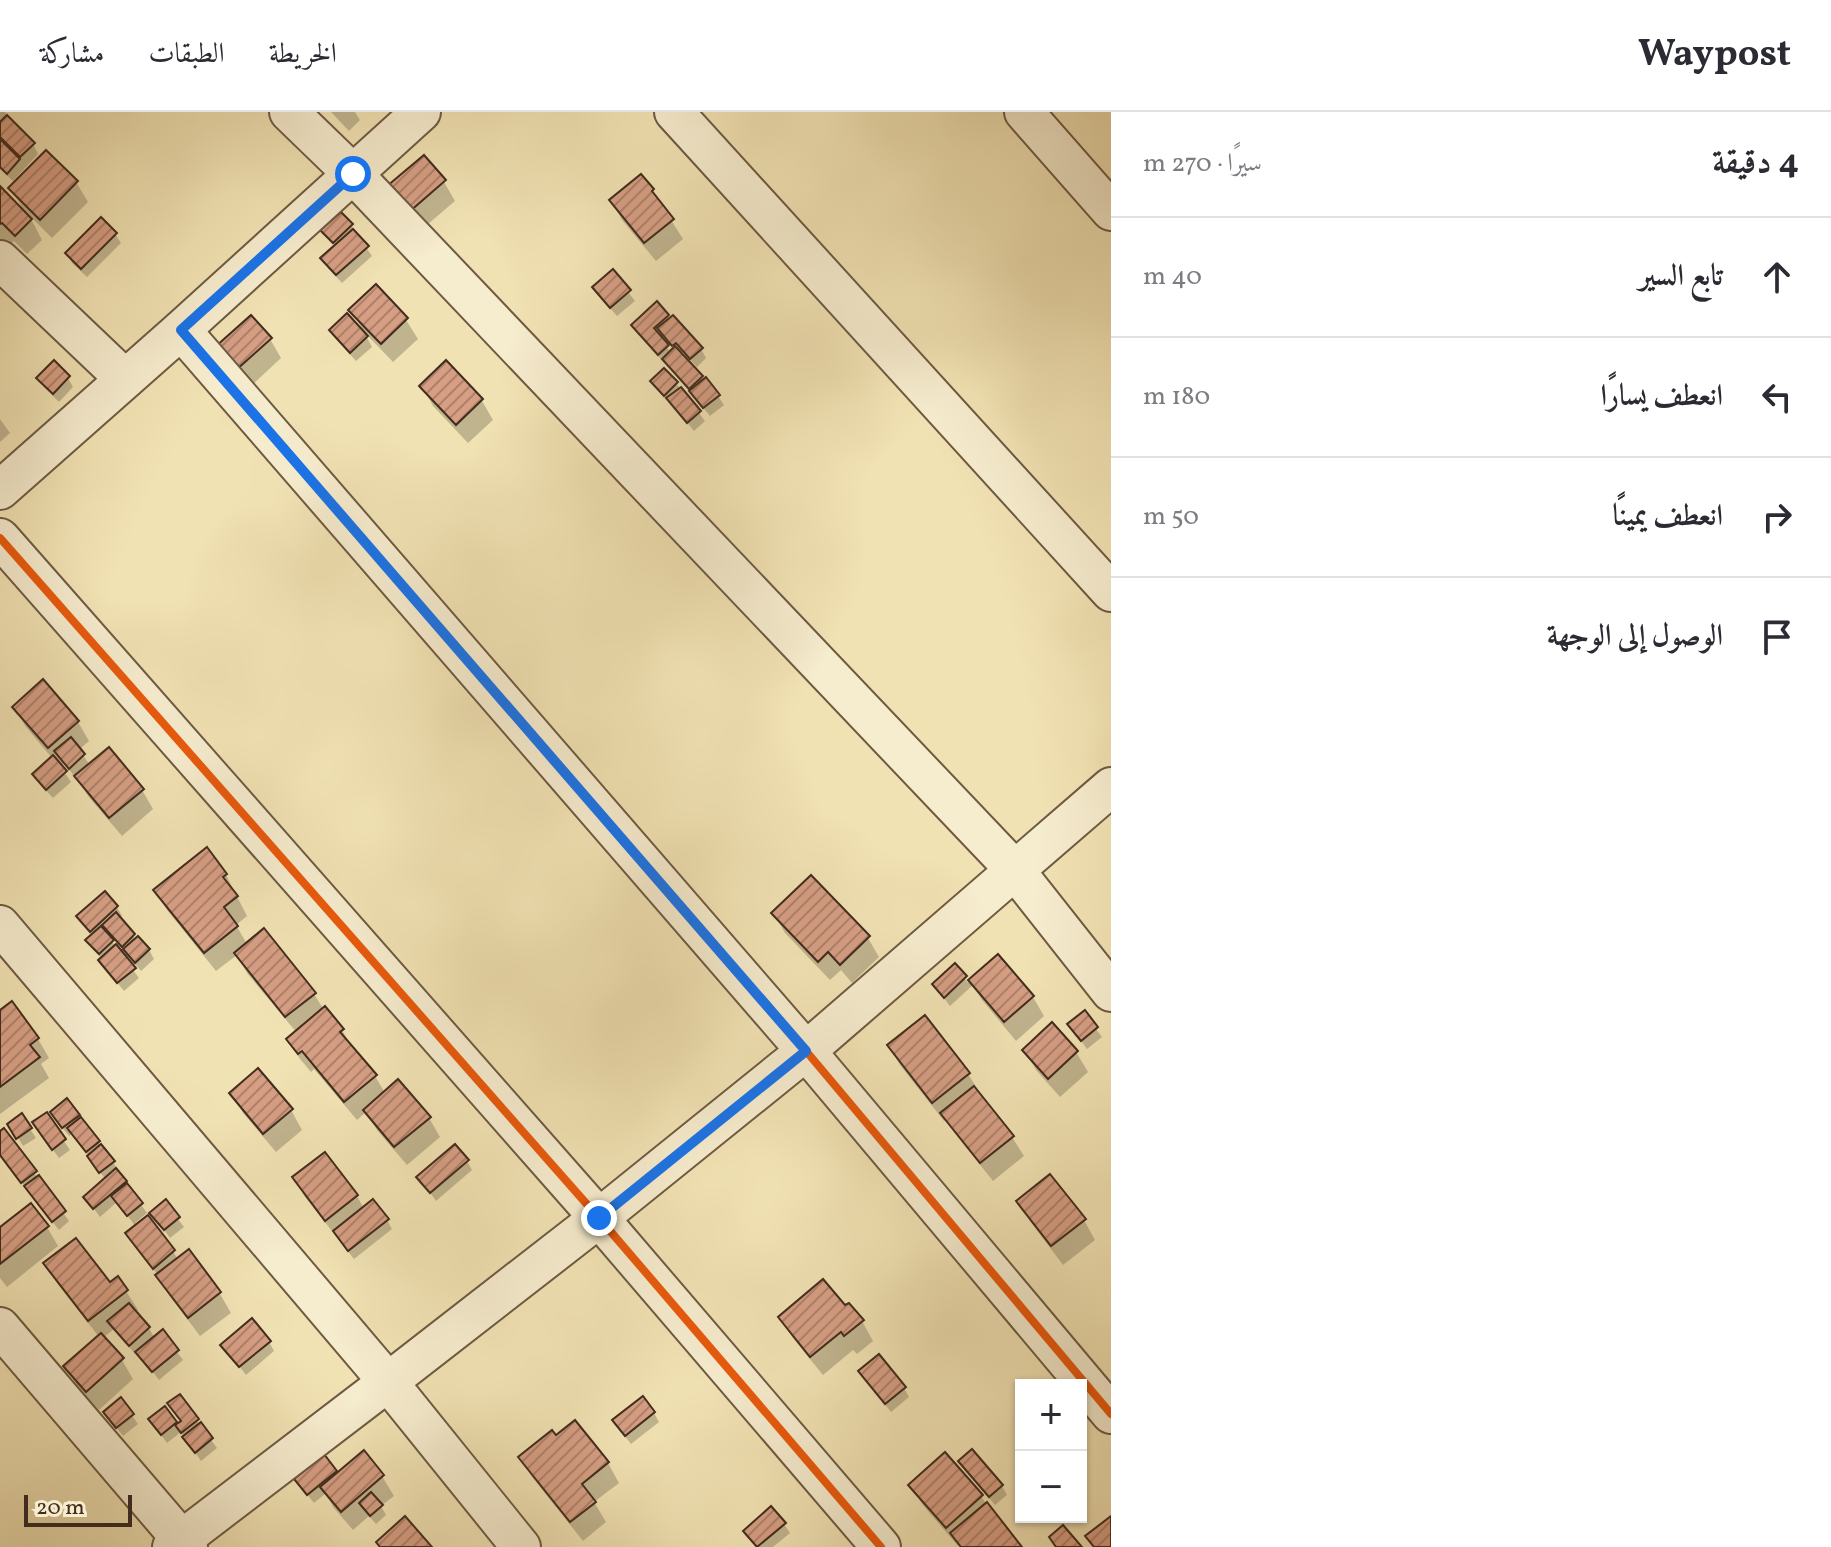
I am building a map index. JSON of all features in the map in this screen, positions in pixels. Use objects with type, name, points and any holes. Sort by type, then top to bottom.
[{"type":"street","points":[[289,112],[353,174],[1014,869],[1111,992]]},
{"type":"street","points":[[0,490],[421,112]]},
{"type":"street","points":[[674,112],[1111,592]]},
{"type":"street","points":[[1024,112],[1111,211]]},
{"type":"street","points":[[0,260],[125,379]]},
{"type":"street","points":[[181,330],[806,1051],[1109,1407]]},
{"type":"street","points":[[0,538],[599,1218],[881,1547]]},
{"type":"street","points":[[0,1327],[180,1545],[599,1218],[806,1051],[1111,787]]},
{"type":"street","points":[[0,925],[388,1382],[521,1547]]},
{"type":"building","points":[[7,115],[35,143],[20,157],[0,137],[0,122]]},
{"type":"building","points":[[0,139],[20,159],[7,174],[0,167]]},
{"type":"building","points":[[46,150],[78,181],[40,220],[8,188]]},
{"type":"building","points":[[424,155],[446,180],[409,212],[387,186]]},
{"type":"building","points":[[641,174],[674,219],[644,243],[609,200]]},
{"type":"building","points":[[0,186],[32,219],[15,236],[0,224]]},
{"type":"building","points":[[341,212],[353,224],[333,243],[320,230]]},
{"type":"building","points":[[101,217],[117,233],[81,269],[65,253]]},
{"type":"building","points":[[353,229],[369,246],[336,275],[320,258]]},
{"type":"building","points":[[613,269],[631,290],[610,308],[592,287]]},
{"type":"building","points":[[376,284],[408,318],[381,344],[348,310]]},
{"type":"building","points":[[657,301],[669,315],[654,328],[669,345],[658,355],[631,325]]},
{"type":"building","points":[[347,313],[368,336],[350,353],[329,330]]},
{"type":"building","points":[[251,315],[272,338],[236,370],[215,347]]},
{"type":"building","points":[[673,315],[703,348],[690,359],[676,343],[672,346],[657,328]]},
{"type":"building","points":[[675,346],[703,376],[689,389],[662,359]]},
{"type":"building","points":[[54,360],[70,376],[53,394],[36,378]]},
{"type":"building","points":[[446,360],[483,399],[456,425],[419,386]]},
{"type":"building","points":[[664,368],[678,382],[664,396],[650,381]]},
{"type":"building","points":[[706,377],[720,395],[703,408],[689,391]]},
{"type":"building","points":[[681,387],[701,411],[687,423],[666,398]]},
{"type":"building","points":[[43,679],[79,721],[48,748],[12,707]]},
{"type":"building","points":[[71,737],[85,754],[69,769],[54,751]]},
{"type":"building","points":[[109,747],[144,789],[109,818],[74,776]]},
{"type":"building","points":[[53,755],[67,771],[46,790],[32,774]]},
{"type":"building","points":[[207,847],[227,874],[223,877],[238,896],[224,907],[238,926],[204,953],[153,890]]},
{"type":"building","points":[[811,875],[870,936],[840,965],[828,952],[818,962],[771,913]]},
{"type":"building","points":[[105,891],[118,906],[90,932],[76,916]]},
{"type":"building","points":[[116,912],[135,934],[122,947],[102,925]]},
{"type":"building","points":[[101,926],[114,940],[99,954],[85,940]]},
{"type":"building","points":[[264,928],[316,993],[285,1017],[234,953]]},
{"type":"building","points":[[138,936],[150,949],[135,963],[123,949]]},
{"type":"building","points":[[116,944],[136,968],[117,983],[98,960]]},
{"type":"building","points":[[998,954],[1034,996],[1004,1022],[968,980]]},
{"type":"building","points":[[955,963],[967,976],[944,998],[932,984]]},
{"type":"building","points":[[12,1001],[39,1038],[30,1045],[40,1057],[0,1087],[0,1010]]},
{"type":"building","points":[[325,1006],[344,1029],[340,1032],[377,1075],[344,1102],[302,1051],[298,1054],[286,1039]]},
{"type":"building","points":[[1085,1010],[1098,1027],[1081,1041],[1067,1024]]},
{"type":"building","points":[[925,1015],[970,1073],[932,1103],[887,1045]]},
{"type":"building","points":[[1052,1022],[1078,1051],[1048,1079],[1022,1050]]},
{"type":"building","points":[[258,1068],[293,1109],[263,1134],[229,1093]]},
{"type":"building","points":[[398,1079],[431,1117],[394,1147],[363,1110]]},
{"type":"building","points":[[974,1086],[1014,1136],[980,1163],[940,1113]]},
{"type":"building","points":[[67,1098],[80,1115],[62,1128],[50,1112]]},
{"type":"building","points":[[47,1112],[66,1139],[52,1150],[32,1122]]},
{"type":"building","points":[[22,1113],[32,1128],[16,1139],[7,1124]]},
{"type":"building","points":[[81,1117],[100,1141],[86,1152],[67,1128]]},
{"type":"building","points":[[4,1128],[37,1171],[21,1183],[0,1155],[0,1131]]},
{"type":"building","points":[[101,1144],[115,1161],[99,1173],[87,1156]]},
{"type":"building","points":[[455,1144],[469,1160],[430,1193],[416,1177]]},
{"type":"building","points":[[325,1152],[358,1195],[325,1221],[292,1177]]},
{"type":"building","points":[[116,1168],[127,1181],[93,1209],[83,1197]]},
{"type":"building","points":[[1050,1174],[1086,1219],[1051,1246],[1016,1201]]},
{"type":"building","points":[[39,1175],[66,1211],[52,1222],[24,1186]]},
{"type":"building","points":[[127,1183],[143,1203],[127,1216],[111,1196]]},
{"type":"building","points":[[166,1199],[180,1217],[164,1230],[149,1213]]},
{"type":"building","points":[[373,1199],[389,1219],[348,1251],[333,1231]]},
{"type":"building","points":[[31,1203],[49,1226],[0,1264],[0,1227]]},
{"type":"building","points":[[148,1215],[175,1250],[153,1269],[125,1233]]},
{"type":"building","points":[[76,1238],[110,1282],[118,1276],[128,1290],[88,1321],[43,1263]]},
{"type":"building","points":[[189,1249],[221,1292],[188,1318],[155,1275]]},
{"type":"building","points":[[823,1279],[845,1305],[849,1303],[864,1320],[844,1336],[841,1332],[810,1357],[778,1317]]},
{"type":"building","points":[[129,1303],[150,1327],[129,1346],[107,1321]]},
{"type":"building","points":[[252,1318],[271,1341],[239,1367],[220,1345]]},
{"type":"building","points":[[163,1329],[179,1350],[152,1372],[135,1352]]},
{"type":"building","points":[[101,1333],[124,1358],[86,1392],[63,1366]]},
{"type":"building","points":[[879,1354],[906,1387],[885,1404],[858,1371]]},
{"type":"building","points":[[180,1394],[199,1419],[181,1433],[175,1425],[181,1421],[167,1403]]},
{"type":"building","points":[[643,1396],[655,1412],[625,1436],[612,1420]]},
{"type":"building","points":[[121,1397],[134,1414],[116,1428],[103,1412]]},
{"type":"building","points":[[165,1406],[177,1422],[161,1435],[148,1419]]},
{"type":"building","points":[[575,1420],[609,1462],[582,1484],[596,1502],[570,1522],[518,1457],[552,1430],[556,1435]]},
{"type":"building","points":[[201,1422],[213,1438],[195,1453],[182,1437]]},
{"type":"building","points":[[972,1449],[1003,1485],[989,1497],[958,1461]]},
{"type":"building","points":[[364,1450],[384,1475],[341,1512],[320,1487]]},
{"type":"building","points":[[945,1452],[983,1495],[946,1528],[908,1485]]},
{"type":"building","points":[[324,1454],[337,1471],[307,1495],[294,1479]]},
{"type":"building","points":[[371,1492],[383,1505],[370,1516],[359,1503]]},
{"type":"building","points":[[987,1502],[1022,1547],[961,1547],[950,1533]]},
{"type":"building","points":[[771,1506],[786,1523],[757,1547],[743,1531]]},
{"type":"building","points":[[405,1516],[432,1547],[380,1547],[376,1542]]},
{"type":"building","points":[[1111,1516],[1111,1547],[1094,1547],[1085,1536]]},
{"type":"building","points":[[1063,1525],[1082,1547],[1056,1547],[1049,1537]]},
{"type":"cycle path","points":[[181,330],[806,1051],[1111,1414]]},
{"type":"cycle path","points":[[0,538],[599,1218],[881,1547]]},
{"type":"route","points":[[353,174],[181,330],[806,1051],[599,1218]]}]
